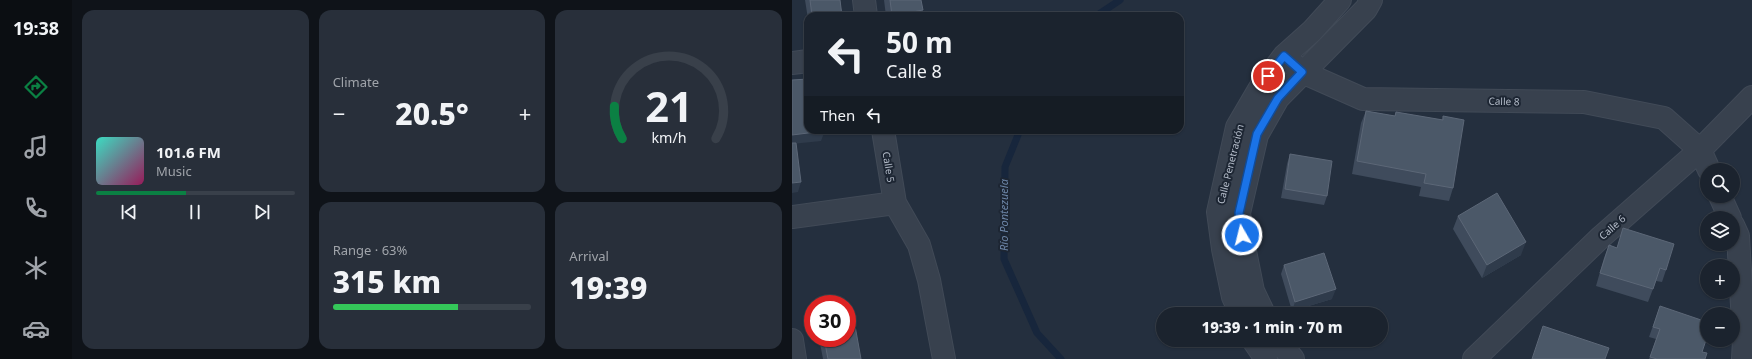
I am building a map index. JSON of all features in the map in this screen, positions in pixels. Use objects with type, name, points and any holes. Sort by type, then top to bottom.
[{"type":"street","points":[[864,0],[866,12]]},
{"type":"street","name":"Calle Penetración","points":[[1238,307],[1233,297],[1223,249],[1218,212],[1237,127],[1261,86],[1284,56],[1312,31],[1340,0]]},
{"type":"street","name":"Calle Penetración","points":[[1261,307],[1253,291],[1239,213],[1257,134],[1278,98],[1302,72],[1338,39],[1366,9],[1371,0]]},
{"type":"street","name":"Calle 8","points":[[1284,56],[1302,72],[1363,99],[1584,102],[1664,118],[1700,150],[1706,163]]},
{"type":"street","points":[[792,63],[804,62]]},
{"type":"street","name":"Calle 6","points":[[1474,359],[1601,237],[1700,150],[1752,97]]},
{"type":"street","name":"Calle 5","points":[[884,134],[894,203]]},
{"type":"street","points":[[792,217],[894,203],[919,246],[929,280],[944,359]]},
{"type":"street","points":[[1739,251],[1744,340],[1743,359]]},
{"type":"street","points":[[792,340],[795,359]]},
{"type":"street","points":[[1258,347],[1266,359]]},
{"type":"street","points":[[1284,347],[1293,359]]},
{"type":"building","points":[[810,0],[840,0],[842,12],[812,12]]},
{"type":"building","points":[[890,0],[921,0],[923,10],[913,12],[892,12]]},
{"type":"building","points":[[804,79],[804,134],[792,135],[792,80]]},
{"type":"building","points":[[1366,111],[1395,116],[1396,112],[1443,120],[1443,116],[1464,120],[1453,188],[1424,183],[1426,174],[1357,161]]},
{"type":"building","points":[[792,143],[796,143],[801,182],[792,183]]},
{"type":"building","points":[[1290,154],[1332,161],[1327,196],[1285,189]]},
{"type":"building","points":[[1497,193],[1526,242],[1487,265],[1458,216]]},
{"type":"building","points":[[1623,228],[1674,244],[1666,270],[1660,268],[1653,289],[1600,273],[1609,245],[1617,248]]},
{"type":"building","points":[[1324,253],[1336,289],[1295,302],[1284,265]]},
{"type":"building","points":[[1660,306],[1700,320],[1700,347],[1704,347],[1702,352],[1707,353],[1705,359],[1657,359],[1650,357],[1660,329],[1653,327]]},
{"type":"building","points":[[1543,326],[1609,348],[1605,359],[1532,359]]},
{"type":"building","points":[[856,331],[861,359],[828,359],[826,347],[856,347]]},
{"type":"waterway","name":"Río Pontezuela","points":[[1102,12],[1120,0]]},
{"type":"waterway","name":"Río Pontezuela","points":[[1018,134],[1005,167],[1004,259],[1037,333],[1061,359]]},
{"type":"route","points":[[1242,235],[1239,213],[1257,134],[1278,98],[1302,72],[1284,56],[1268,76]]}]
